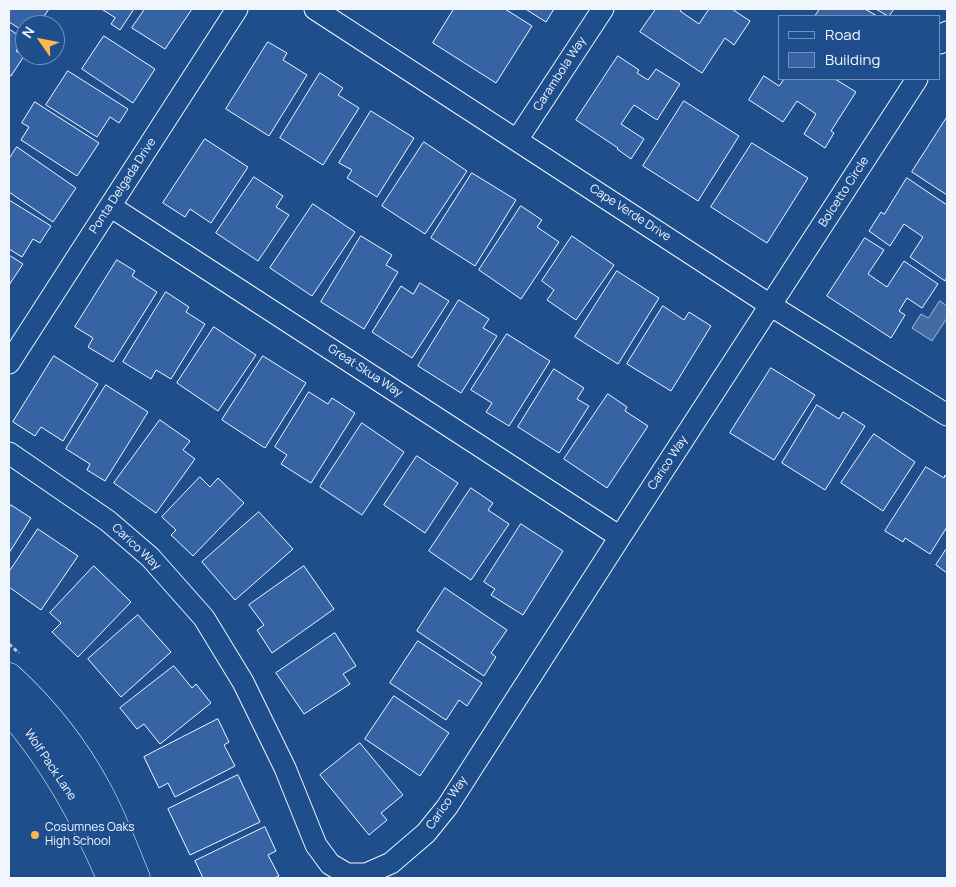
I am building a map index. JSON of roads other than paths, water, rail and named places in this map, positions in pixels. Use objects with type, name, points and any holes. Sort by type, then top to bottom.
[{"type":"street","name":"Ponta Delgada Drive","points":[[9,363],[236,9]]},
{"type":"street","name":"Cape Verde Drive","points":[[316,9],[770,304],[947,415]]},
{"type":"street","name":"Carambola Way","points":[[518,140],[603,9]]},
{"type":"street","name":"Bolcetto Circle","points":[[770,304],[916,80]]},
{"type":"street","name":"Great Skua Way","points":[[110,206],[620,537]]},
{"type":"street","name":"Carico Way","points":[[9,453],[108,521],[150,557],[204,618],[243,682],[285,768],[316,845],[330,864],[347,874],[366,874],[391,862],[426,832],[446,807],[770,304]]},
{"type":"street","name":"Wolf Pack Lane","points":[[9,677],[44,712],[64,736],[81,762],[98,792],[136,878]]},
{"type":"street","name":"Wolf Pack Lane","points":[[9,709],[42,749],[60,775],[91,832],[111,878]]},
{"type":"water","points":[[940,301],[947,306],[947,318],[932,341],[912,328],[921,314],[928,318]]},
{"type":"place","name":"Cosumnes Oaks High School","points":[[35,835]]}]
